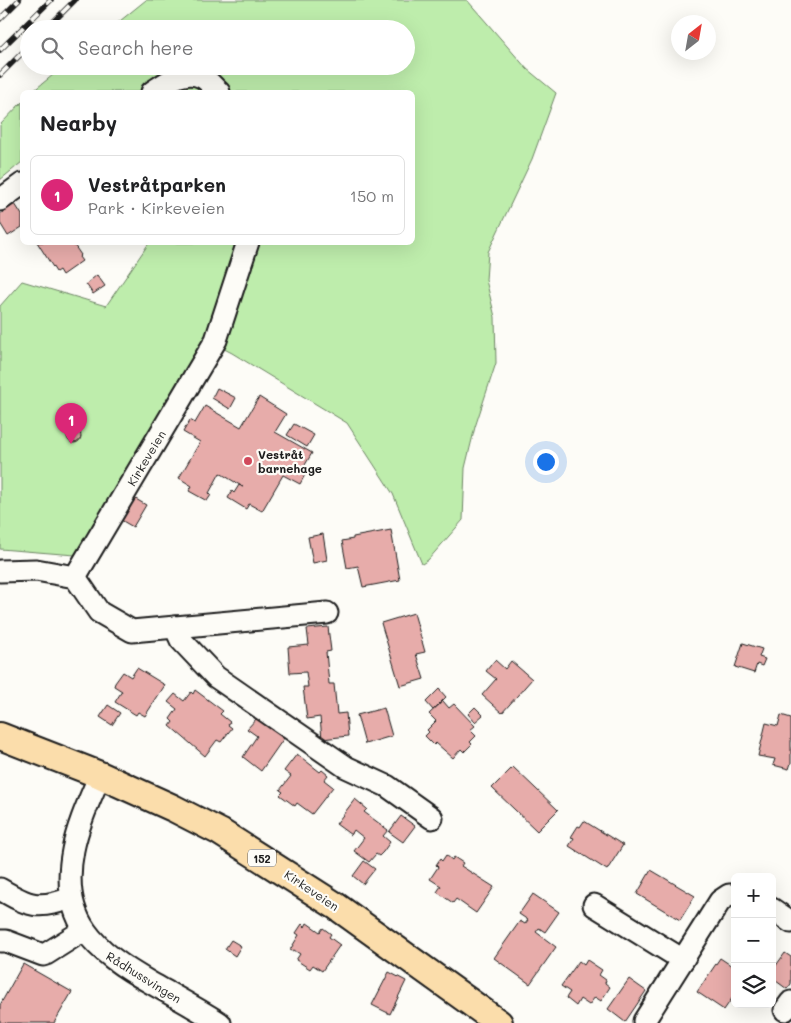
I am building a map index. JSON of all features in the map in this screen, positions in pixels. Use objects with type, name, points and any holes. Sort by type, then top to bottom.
[{"type":"main road","name":"Kirkeveien","points":[[0,736],[100,774],[195,819],[247,848],[336,906],[499,1023]]},
{"type":"street","points":[[155,90],[170,79],[183,75]]},
{"type":"street","points":[[196,75],[202,77],[217,90]]},
{"type":"street","points":[[0,200],[20,185]]},
{"type":"street","name":"Kirkeveien","points":[[75,576],[216,340],[247,245]]},
{"type":"street","points":[[0,572],[36,570],[75,576],[100,612],[132,631],[327,613]]},
{"type":"street","points":[[175,627],[181,640],[216,676],[346,767],[387,786],[432,818]]},
{"type":"street","name":"Rådhussvingen","points":[[100,774],[81,822],[73,850],[71,898],[74,909],[84,930],[105,954],[214,1021]]},
{"type":"street","points":[[0,889],[21,901],[34,905],[54,904],[71,898]]},
{"type":"street","points":[[644,1020],[720,901],[731,895]]},
{"type":"street","points":[[594,905],[683,960]]},
{"type":"street","points":[[776,913],[791,922]]},
{"type":"street","points":[[0,941],[6,941],[46,954],[84,930]]},
{"type":"green space","points":[[146,0],[467,0],[527,69],[556,93],[532,159],[488,252],[486,280],[495,317],[496,363],[475,427],[465,468],[463,520],[428,560],[422,564],[393,494],[347,423],[232,353],[205,339],[75,555],[0,549],[0,306],[22,281],[106,306],[148,245],[415,245],[415,90],[34,90],[53,75],[415,75],[415,20],[121,20]]},
{"type":"green space","points":[[20,104],[20,164],[0,180],[0,125]]},
{"type":"building","points":[[15,204],[20,212],[20,228],[8,236],[0,223],[0,214]]},
{"type":"building","points":[[39,245],[74,245],[81,255],[79,257],[82,261],[62,275],[59,270],[56,272]]},
{"type":"building","points":[[97,275],[105,286],[93,294],[86,284]]},
{"type":"building","points":[[217,388],[236,398],[230,409],[212,398]]},
{"type":"building","name":"Vestråt barnehage","points":[[259,397],[286,414],[275,432],[312,453],[302,470],[306,473],[300,484],[283,475],[262,511],[249,504],[246,509],[228,498],[239,485],[243,487],[220,473],[209,493],[211,495],[207,501],[189,491],[192,486],[179,478],[200,442],[183,432],[190,420],[195,423],[205,406],[241,427]]},
{"type":"building","points":[[294,424],[314,435],[307,447],[287,435]]},
{"type":"building","points":[[74,429],[79,431],[81,436],[79,441],[74,443],[69,441],[67,436],[69,431]]},
{"type":"building","points":[[134,498],[146,505],[133,527],[121,520]]},
{"type":"building","points":[[391,530],[400,580],[363,587],[358,566],[347,568],[342,541]]},
{"type":"building","points":[[323,534],[327,560],[313,563],[308,537]]},
{"type":"building","points":[[414,613],[425,652],[416,654],[424,679],[400,686],[381,623]]},
{"type":"building","points":[[328,627],[331,651],[326,652],[329,684],[334,684],[337,714],[346,713],[348,736],[322,739],[320,717],[307,719],[303,687],[308,687],[306,672],[290,673],[288,647],[309,645],[307,629]]},
{"type":"building","points":[[743,643],[762,649],[759,657],[765,659],[762,666],[757,664],[754,673],[735,667]]},
{"type":"building","points":[[495,660],[505,669],[511,661],[532,679],[502,713],[482,695],[496,679],[486,671]]},
{"type":"building","points":[[137,668],[165,685],[145,716],[138,712],[136,715],[115,702],[122,691],[114,686],[115,683],[123,672],[131,677]]},
{"type":"building","points":[[439,689],[446,697],[433,710],[426,702]]},
{"type":"building","points":[[195,690],[223,711],[220,714],[230,722],[228,725],[232,728],[221,742],[217,740],[205,756],[170,726],[173,722],[170,719],[177,709],[168,702],[175,694],[184,701]]},
{"type":"building","points":[[443,701],[449,708],[454,704],[475,726],[470,730],[476,736],[470,742],[472,744],[464,752],[461,749],[453,758],[436,743],[434,745],[425,736],[429,732],[427,730],[436,721],[429,714]]},
{"type":"building","points":[[108,705],[120,713],[112,725],[100,717]]},
{"type":"building","points":[[475,707],[483,715],[475,722],[468,714]]},
{"type":"building","points":[[384,708],[392,736],[365,744],[357,715]]},
{"type":"building","points":[[781,715],[791,718],[791,763],[789,769],[773,765],[775,759],[758,756],[766,723],[778,726]]},
{"type":"building","points":[[257,718],[284,738],[261,771],[243,757],[257,736],[247,729]]},
{"type":"building","points":[[297,754],[320,772],[322,770],[328,775],[324,780],[333,787],[312,814],[297,803],[295,806],[280,795],[283,792],[280,790],[291,776],[284,771]]},
{"type":"building","points":[[513,767],[558,810],[537,831],[492,788]]},
{"type":"building","points":[[355,799],[367,809],[364,812],[388,830],[383,836],[390,842],[379,856],[376,854],[369,862],[354,851],[364,838],[354,830],[351,835],[336,824]]},
{"type":"building","points":[[401,816],[415,826],[403,842],[389,832]]},
{"type":"building","points":[[584,821],[623,845],[607,870],[569,846],[574,838],[571,837],[578,826],[580,827]]},
{"type":"building","points":[[446,855],[452,860],[454,857],[463,863],[461,866],[494,887],[476,913],[456,899],[453,903],[437,892],[441,886],[430,879],[438,867],[436,865],[440,859],[442,861]]},
{"type":"building","points":[[364,861],[375,869],[363,884],[353,876]]},
{"type":"building","points":[[651,870],[695,896],[680,920],[637,894]]},
{"type":"building","points":[[533,894],[559,912],[545,932],[539,928],[536,932],[556,947],[530,984],[494,958],[520,921],[525,924],[528,920],[519,914]]},
{"type":"building","points":[[307,923],[320,932],[323,928],[331,934],[329,937],[340,945],[322,971],[313,965],[310,969],[296,960],[300,954],[290,950],[299,935],[296,933],[302,924],[305,927]]},
{"type":"building","points":[[231,940],[241,946],[235,956],[225,949]]},
{"type":"building","points":[[785,953],[791,957],[791,984],[787,989],[776,981],[776,965]]},
{"type":"building","points":[[720,958],[731,965],[731,1000],[724,1010],[697,992]]},
{"type":"building","points":[[587,960],[602,970],[599,975],[606,980],[605,983],[610,987],[601,1001],[595,997],[589,1005],[580,999],[576,1006],[566,998],[570,992],[561,986],[579,961],[584,965]]},
{"type":"building","points":[[23,964],[72,992],[54,1023],[0,1023],[0,1005]]},
{"type":"building","points":[[389,972],[406,981],[390,1014],[372,1005]]},
{"type":"building","points":[[629,979],[646,991],[625,1022],[608,1009]]},
{"type":"railway","points":[[0,19],[19,0]]},
{"type":"railway","points":[[31,20],[51,0]]},
{"type":"railway","points":[[55,20],[75,0]]},
{"type":"railway","points":[[0,50],[20,30]]},
{"type":"railway","points":[[0,75],[20,55]]},
{"type":"place","name":"Vestråtparken","points":[[71,444]]},
{"type":"place","name":"Vestråt barnehage","points":[[248,461]]}]
